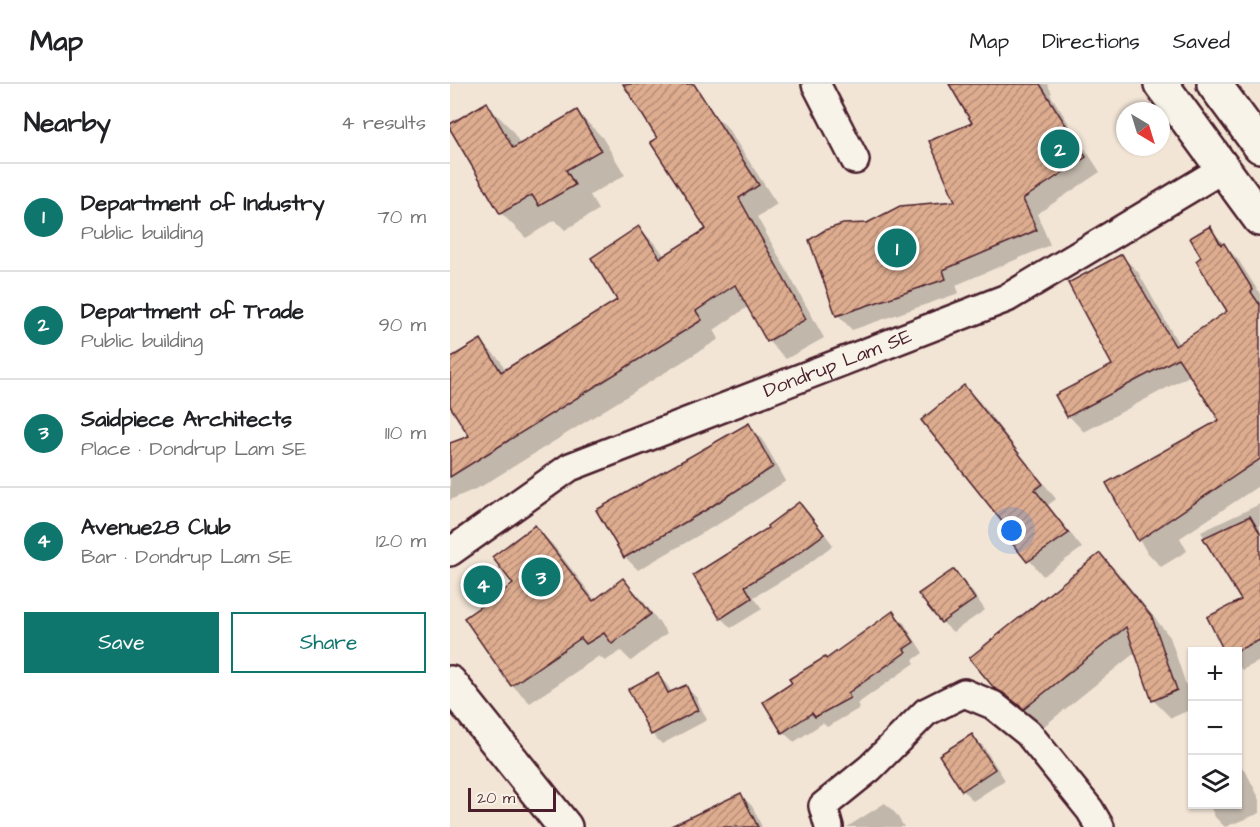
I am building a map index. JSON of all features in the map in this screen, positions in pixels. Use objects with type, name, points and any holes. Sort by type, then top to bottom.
[{"type":"main road","points":[[1161,84],[1260,219]]},
{"type":"main road","points":[[1214,84],[1260,146]]},
{"type":"main road","points":[[450,683],[565,827]]},
{"type":"street","points":[[816,84],[855,160]]},
{"type":"street","name":"Dondrup Lam SE","points":[[450,552],[570,467],[1007,298],[1224,168]]},
{"type":"street","points":[[829,827],[824,806],[870,768],[926,712],[964,693],[993,705],[1028,733],[1090,810],[1100,827]]},
{"type":"building","points":[[623,84],[694,84],[759,185],[739,198],[806,319],[767,342],[735,285],[696,311],[702,320],[450,477],[450,443],[469,436],[450,406],[450,358],[481,339],[501,372],[617,300],[591,258],[639,226],[660,258],[706,229],[650,142],[657,138]]},
{"type":"building","points":[[949,84],[1040,84],[1086,157],[1023,199],[1037,230],[943,270],[946,279],[836,316],[809,240],[825,230],[843,224],[867,223],[900,206],[955,201],[929,141],[972,123]]},
{"type":"building","points":[[487,102],[513,148],[577,110],[601,150],[566,170],[575,185],[539,206],[532,195],[500,214],[450,129],[450,124]]},
{"type":"building","points":[[1210,226],[1221,245],[1224,243],[1260,305],[1260,459],[1138,541],[1106,483],[1219,420],[1178,358],[1067,417],[1055,395],[1112,365],[1068,283],[1122,254],[1175,346],[1227,311],[1196,261],[1201,257],[1190,238]]},
{"type":"building","points":[[964,385],[1043,484],[1035,490],[1069,533],[1027,562],[1000,528],[1004,524],[921,420]]},
{"type":"building","points":[[749,423],[773,467],[624,558],[596,510]]},
{"type":"building","points":[[799,502],[824,534],[792,558],[745,586],[752,598],[720,619],[693,575],[768,528],[767,526]]},
{"type":"building","points":[[1250,516],[1260,533],[1260,640],[1242,648],[1222,647],[1207,617],[1241,600],[1203,538]]},
{"type":"building","points":[[535,525],[593,601],[623,578],[651,614],[612,644],[604,633],[586,644],[581,638],[511,686],[464,618],[513,584],[492,557]]},
{"type":"building","points":[[1100,553],[1152,617],[1177,690],[1152,701],[1126,627],[1024,709],[994,688],[969,658]]},
{"type":"building","points":[[954,569],[975,599],[941,623],[918,594]]},
{"type":"building","points":[[893,611],[914,642],[904,649],[906,652],[848,693],[850,698],[815,717],[812,713],[782,733],[763,702],[792,683],[789,679],[825,657],[826,659]]},
{"type":"building","points":[[658,673],[668,693],[686,685],[698,710],[651,735],[628,689]]},
{"type":"building","points":[[972,734],[995,769],[962,791],[939,755]]},
{"type":"building","points":[[741,793],[758,827],[669,827]]},
{"type":"place","name":"Department of Trade","points":[[1060,149]]},
{"type":"place","name":"Department of Industry","points":[[897,248]]},
{"type":"place","name":"Saidpiece Architects","points":[[541,577]]},
{"type":"place","name":"Avenue28 Club","points":[[483,585]]}]
